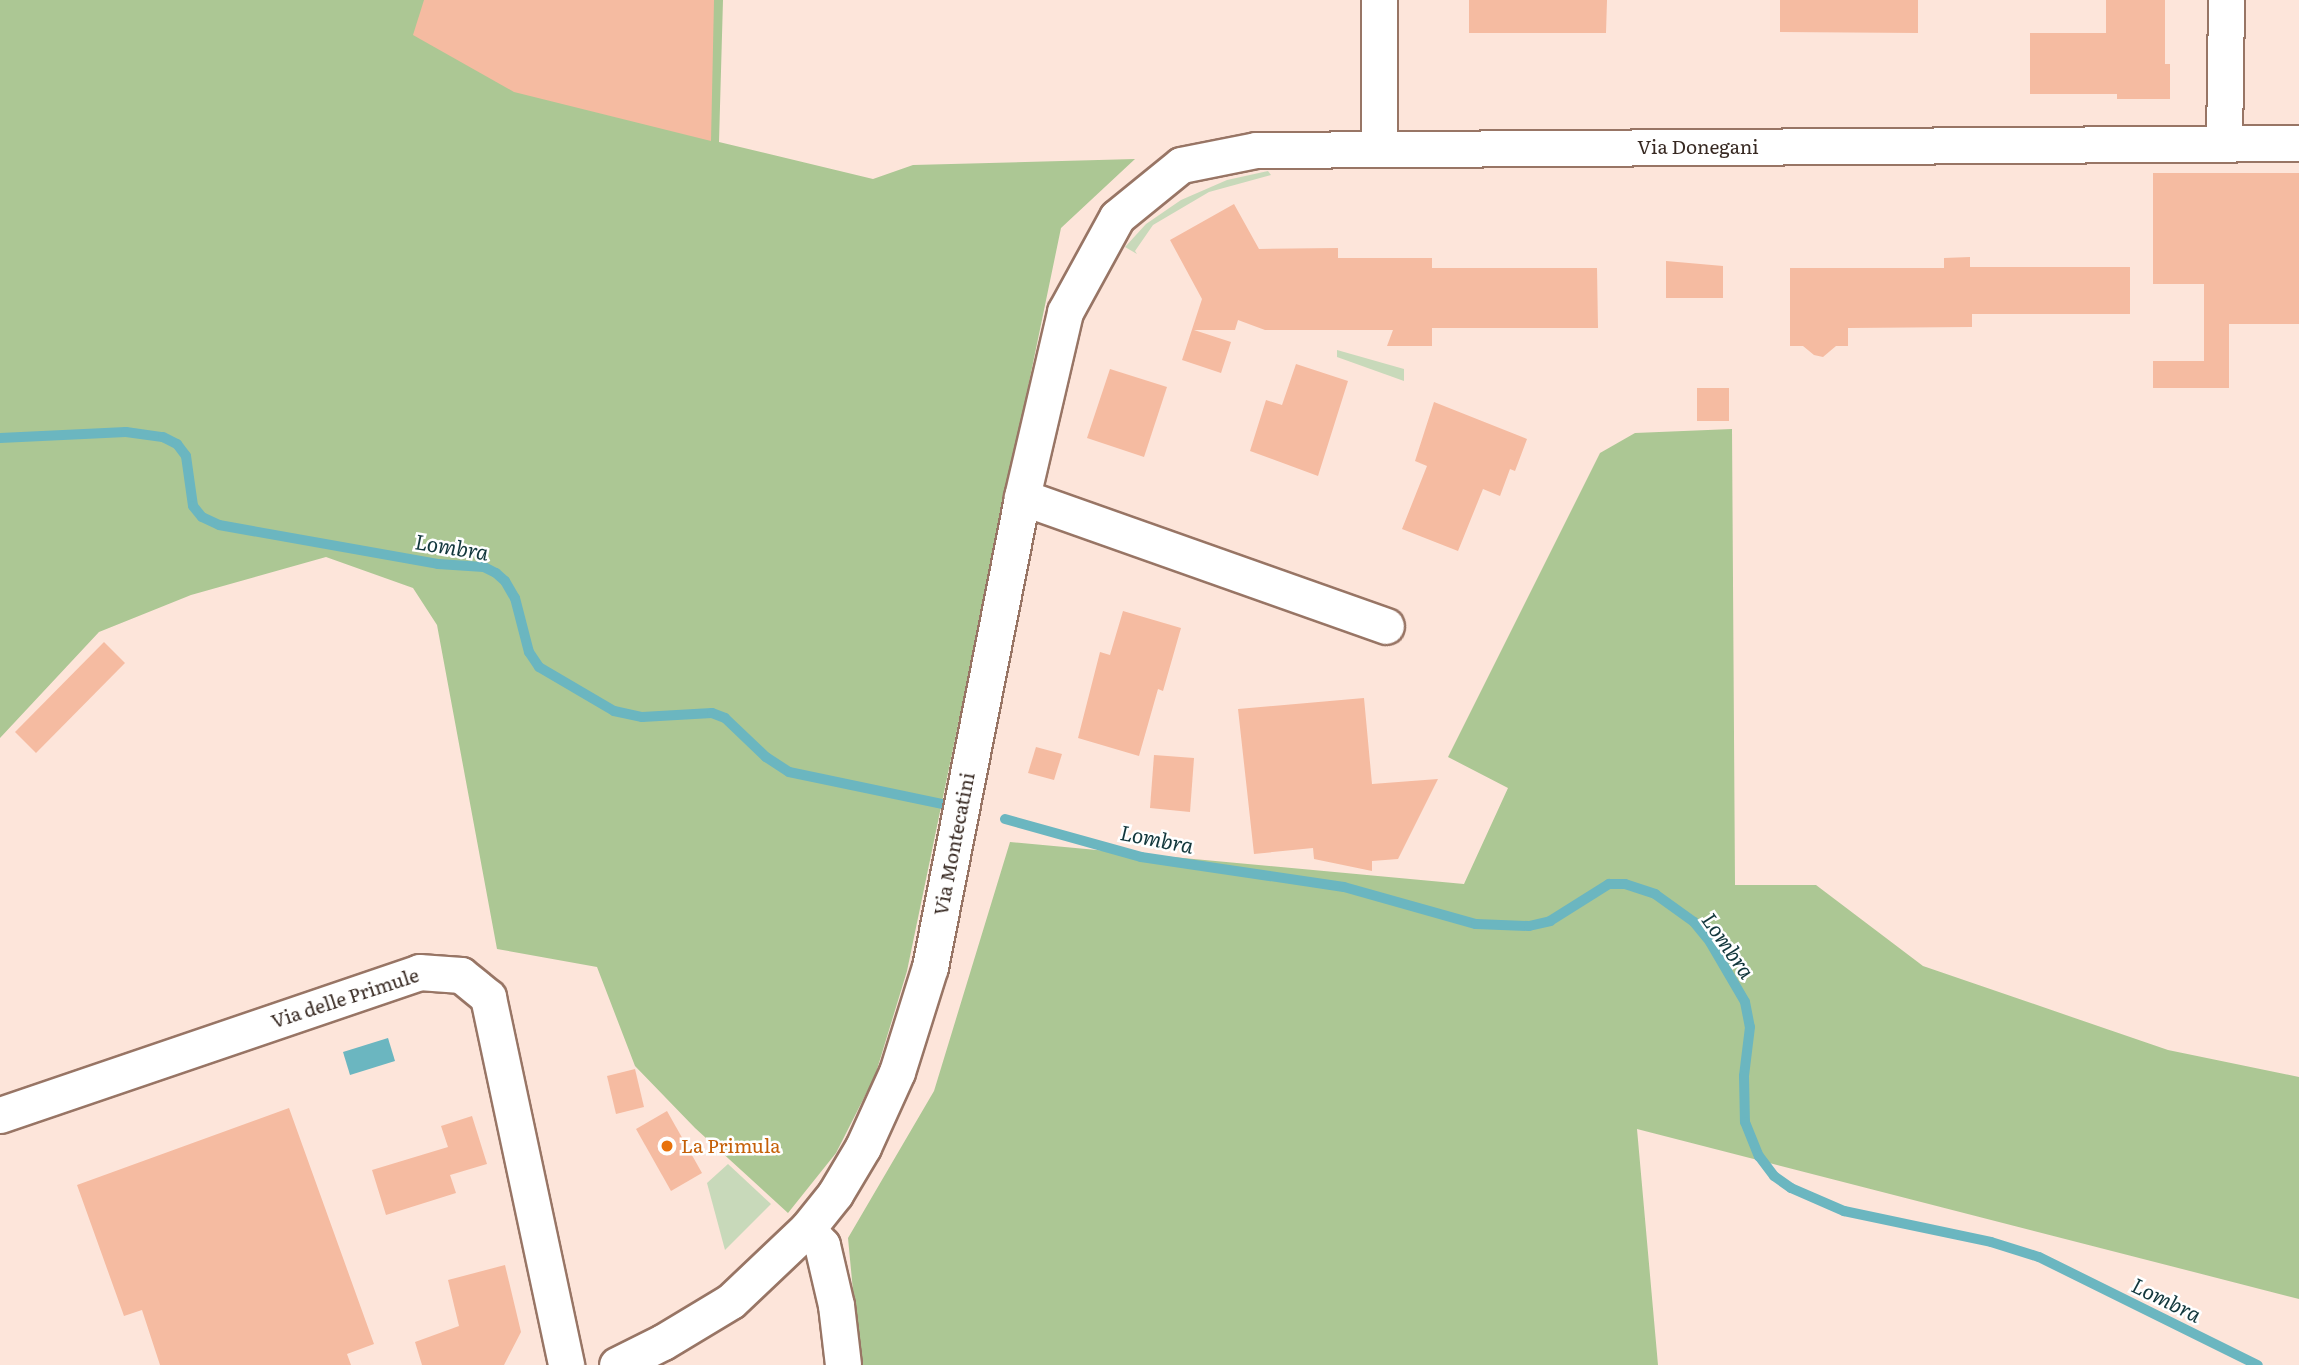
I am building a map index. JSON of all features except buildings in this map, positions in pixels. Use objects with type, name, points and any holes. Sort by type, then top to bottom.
[{"type":"street","points":[[1379,0],[1379,148]]},
{"type":"street","points":[[2224,144],[2226,0]]},
{"type":"street","name":"Via Donegani","points":[[1117,217],[1181,165],[1256,150],[2299,143]]},
{"type":"street","name":"Via Montecatini","points":[[617,1365],[663,1342],[731,1301],[807,1229],[835,1194],[863,1147],[897,1072],[930,967],[1022,497],[1065,313],[1117,217]]},
{"type":"street","points":[[1022,497],[1385,626]]},
{"type":"street","name":"Via delle Primule","points":[[0,1115],[419,972],[461,975],[488,997],[566,1365]]},
{"type":"street","points":[[807,1229],[822,1245],[836,1305],[843,1365]]},
{"type":"green space","points":[[0,0],[723,0],[719,142],[873,179],[913,165],[1135,159],[1061,228],[907,971],[875,1076],[836,1153],[788,1213],[695,1128],[635,1066],[597,967],[497,949],[437,625],[413,588],[326,557],[191,595],[99,632],[0,738]]},
{"type":"green space","points":[[1268,171],[1271,175],[1209,192],[1153,225],[1135,251],[1137,254],[1125,247],[1146,224],[1181,200],[1227,180]]},
{"type":"green space","points":[[1337,350],[1404,369],[1404,381],[1337,357]]},
{"type":"green space","points":[[1732,429],[1735,885],[1816,885],[1923,966],[2168,1050],[2299,1077],[2299,1299],[1637,1129],[1658,1365],[860,1365],[848,1238],[934,1091],[1010,842],[1464,884],[1508,788],[1448,757],[1600,453],[1635,433]]},
{"type":"green space","points":[[728,1164],[771,1204],[725,1250],[707,1183]]},
{"type":"water","points":[[388,1038],[395,1061],[350,1075],[343,1052]]},
{"type":"waterway","name":"Lombra","points":[[0,438],[126,432],[163,437],[177,444],[186,456],[193,506],[202,517],[219,525],[438,564],[484,567],[505,581],[515,598],[529,652],[539,667],[614,711],[642,717],[712,713],[725,718],[766,757],[789,772],[942,804]]},
{"type":"waterway","name":"Lombra","points":[[1005,819],[1141,857],[1344,887],[1476,924],[1529,926],[1550,921],[1609,884],[1625,884],[1655,894],[1694,922],[1710,942],[1745,1002],[1750,1027],[1744,1076],[1745,1122],[1759,1156],[1774,1176],[1791,1188],[1844,1211],[1991,1242],[2039,1257],[2258,1365]]},
{"type":"place","name":"La Primula","points":[[667,1146]]}]
